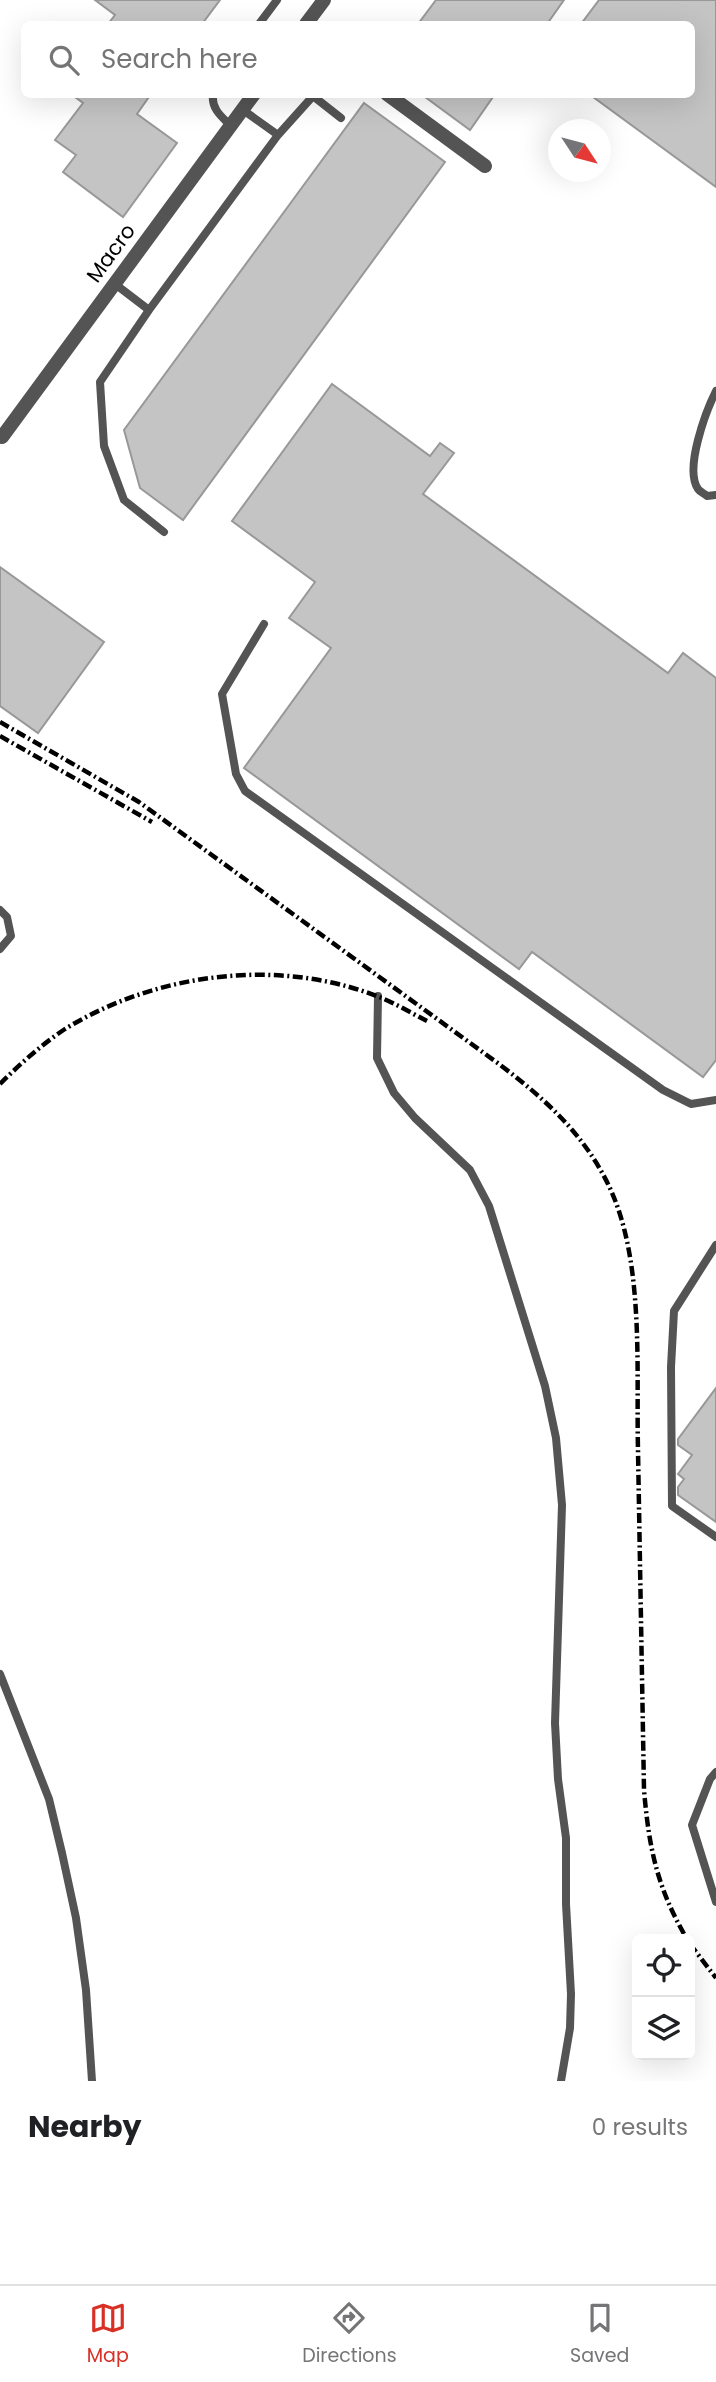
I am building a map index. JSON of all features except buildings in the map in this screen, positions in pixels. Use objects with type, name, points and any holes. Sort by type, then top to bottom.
[{"type":"street","points":[[308,21],[324,0]]},
{"type":"street","name":"Macro","points":[[1,438],[251,98]]},
{"type":"street","points":[[392,98],[485,166]]},
{"type":"lane","points":[[261,21],[277,0]]},
{"type":"lane","points":[[213,98],[212,102],[218,112],[232,126]]},
{"type":"lane","points":[[164,532],[124,500],[104,446],[100,382],[149,310],[278,135],[311,98]]},
{"type":"lane","points":[[316,98],[341,118]]},
{"type":"lane","points":[[243,110],[278,135]]},
{"type":"lane","points":[[115,284],[149,310]]},
{"type":"lane","points":[[716,391],[700,431],[693,475],[698,489],[707,496],[716,495]]},
{"type":"lane","points":[[264,624],[222,694],[236,774],[245,791],[663,1090],[691,1104],[716,1100]]},
{"type":"lane","points":[[0,910],[7,917],[11,936],[0,949]]},
{"type":"lane","points":[[378,996],[377,1058],[394,1093],[415,1118],[470,1170],[489,1206],[545,1386],[556,1438],[562,1505],[555,1723],[558,1779],[566,1838],[566,1905],[571,1994],[570,2028],[561,2081]]},
{"type":"lane","points":[[716,1245],[674,1311],[671,1367],[672,1506],[716,1537]]},
{"type":"lane","points":[[0,1674],[49,1799],[62,1853],[76,1918],[86,1990],[92,2081]]},
{"type":"lane","points":[[716,1772],[710,1779],[692,1825],[716,1902]]},
{"type":"railway","points":[[0,722],[139,802],[499,1064],[561,1118],[598,1166],[620,1214],[628,1246],[636,1315],[646,1811],[656,1867],[668,1902],[684,1934]]},
{"type":"railway","points":[[0,736],[152,822]]},
{"type":"railway","points":[[0,1084],[56,1035],[101,1010],[138,995],[219,977],[301,977],[341,985],[385,999],[427,1021]]},
{"type":"railway","points":[[695,1951],[716,1978]]}]
